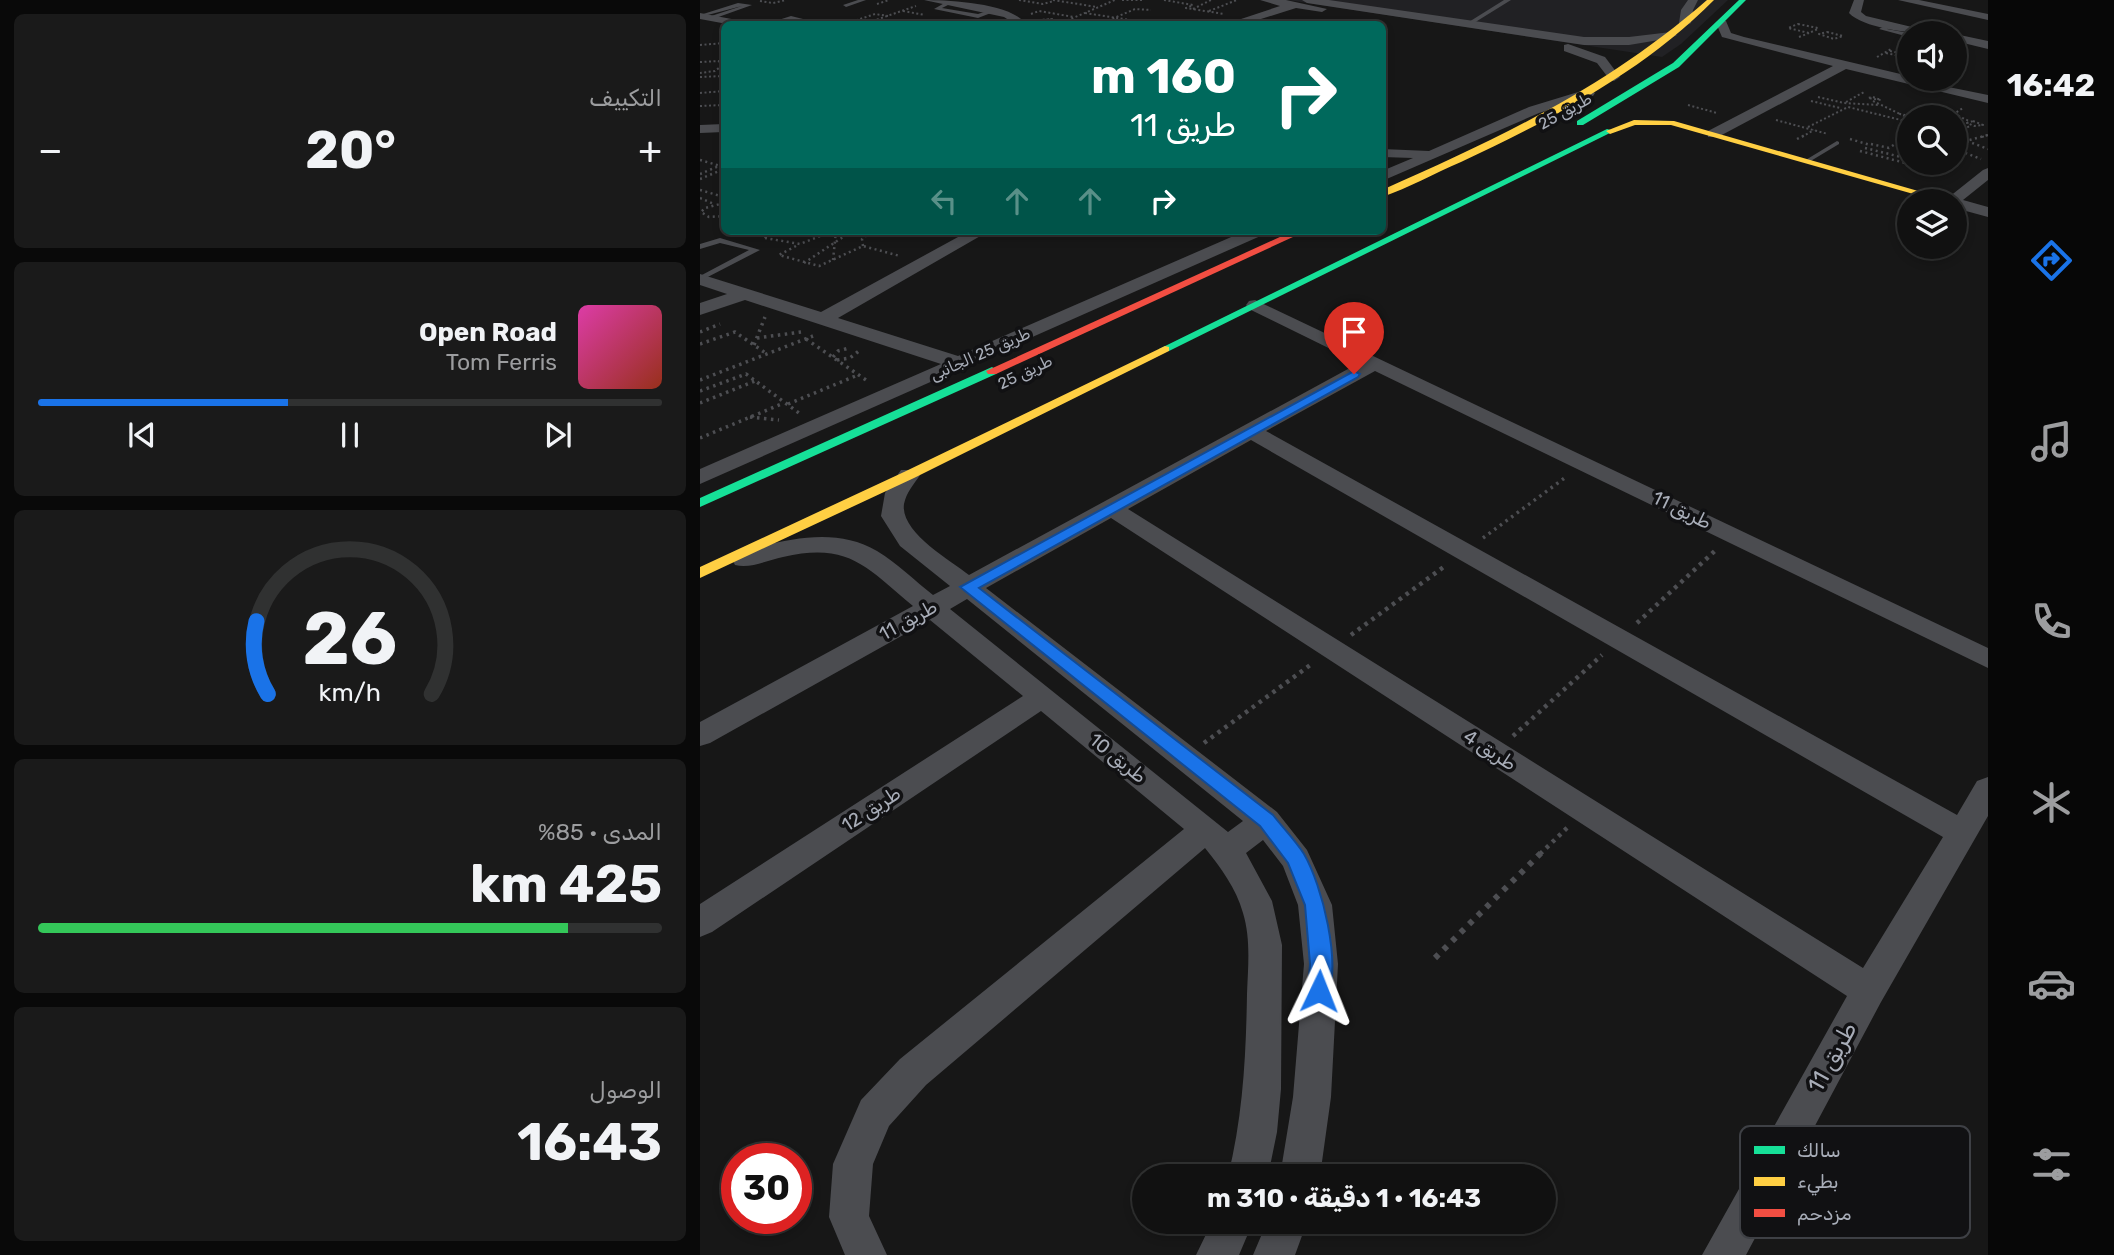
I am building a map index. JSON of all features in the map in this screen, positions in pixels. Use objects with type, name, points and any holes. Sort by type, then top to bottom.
[{"type":"street","points":[[931,0],[1011,15],[1017,21]]},
{"type":"street","points":[[1233,20],[1256,8],[1256,0]]},
{"type":"street","points":[[1265,0],[1305,3],[1584,41],[1629,41],[1671,35]]},
{"type":"street","points":[[1685,23],[1693,0]]},
{"type":"street","name":"طريق 25","points":[[1386,192],[1491,145],[1588,93],[1671,35],[1711,0]]},
{"type":"street","name":"طريق 25","points":[[1561,134],[1656,78],[1695,50],[1743,0]]},
{"type":"street","points":[[1859,0],[1856,16],[1897,26]]},
{"type":"street","points":[[1903,0],[1988,15]]},
{"type":"street","points":[[1925,0],[1988,15]]},
{"type":"street","points":[[1233,20],[1305,3],[1571,48],[1601,60],[1614,77]]},
{"type":"street","points":[[703,21],[721,22]]},
{"type":"street","points":[[703,21],[721,27]]},
{"type":"street","points":[[1722,23],[1726,35],[1753,43],[1988,99]]},
{"type":"street","points":[[1967,41],[1988,45]]},
{"type":"street","points":[[1695,50],[1724,42],[1753,43]]},
{"type":"street","points":[[1713,134],[1846,64]]},
{"type":"street","points":[[1386,175],[1534,110],[1588,93]]},
{"type":"street","points":[[707,570],[909,475],[1620,126],[1634,122],[1671,123],[1906,189]]},
{"type":"street","points":[[700,129],[721,128]]},
{"type":"street","points":[[1491,145],[1512,151]]},
{"type":"street","points":[[1536,147],[1562,155]]},
{"type":"street","points":[[1386,153],[1434,154]]},
{"type":"street","points":[[1967,190],[1988,173]]},
{"type":"street","points":[[1967,206],[1988,212]]},
{"type":"street","points":[[822,319],[974,235]]},
{"type":"street","name":"طريق 25 الجانبى","points":[[700,477],[1250,235]]},
{"type":"street","name":"طريق 25","points":[[700,503],[1292,235]]},
{"type":"street","points":[[700,279],[959,363]]},
{"type":"street","points":[[700,309],[744,293]]},
{"type":"street","points":[[1105,299],[1128,309]]},
{"type":"street","name":"طريق 11","points":[[1255,305],[1988,659]]},
{"type":"street","points":[[1112,358],[1130,367]]},
{"type":"street","name":"طريق 11","points":[[700,735],[1374,363]]},
{"type":"street","points":[[1250,431],[1962,833]]},
{"type":"street","name":"طريق 10","points":[[909,475],[896,492],[891,509],[896,526],[968,587],[1266,821],[1296,859],[1315,905],[1321,964],[1312,1097],[1302,1164]]},
{"type":"street","name":"طريق 4","points":[[1111,508],[1869,991]]},
{"type":"street","name":"طريق 10","points":[[707,570],[804,544],[830,543],[852,547],[869,557],[1217,839],[1248,881],[1261,917],[1265,957],[1264,1088],[1251,1164]]},
{"type":"street","name":"طريق 12","points":[[700,922],[1042,697]]},
{"type":"street","name":"طريق 11","points":[[1794,1126],[1869,991],[1988,789]]},
{"type":"street","points":[[866,1255],[849,1217],[853,1164],[875,1113],[913,1072],[1217,839],[1266,821]]},
{"type":"street","name":"طريق 11","points":[[1723,1255],[1740,1224]]},
{"type":"street","points":[[1217,1255],[1227,1234]]},
{"type":"street","points":[[1274,1255],[1282,1234]]},
{"type":"lane","points":[[846,5],[863,0]]},
{"type":"lane","points":[[1467,24],[1508,0]]},
{"type":"lane","points":[[740,4],[749,5],[703,21],[740,4]]},
{"type":"lane","points":[[780,21],[791,18],[807,21]]},
{"type":"lane","points":[[1890,25],[1882,29],[1897,32]]},
{"type":"lane","points":[[1807,161],[1836,139]]},
{"type":"lane","points":[[700,247],[720,240],[756,250],[700,279]]},
{"type":"path","points":[[755,0],[773,3],[786,0]]},
{"type":"path","points":[[874,21],[931,0]]},
{"type":"path","points":[[1019,0],[1044,0]]},
{"type":"path","points":[[1033,1],[1043,4],[1054,0],[1098,7]]},
{"type":"path","points":[[1054,14],[1050,19],[1045,21],[1039,19],[1050,19],[1065,21],[1115,0]]},
{"type":"path","points":[[1122,0],[1142,0]]},
{"type":"path","points":[[1164,0],[1192,4],[1186,8],[1233,20]]},
{"type":"path","points":[[1193,9],[1211,0]]},
{"type":"path","points":[[1208,12],[1237,0]]},
{"type":"path","points":[[1108,21],[1137,9],[1151,10]]},
{"type":"path","points":[[1020,21],[1037,11],[1075,17]]},
{"type":"path","points":[[1084,13],[1130,20]]},
{"type":"path","points":[[854,21],[874,14],[888,16]]},
{"type":"path","points":[[1776,48],[1809,33],[1818,28],[1798,24],[1788,28],[1809,33]]},
{"type":"path","points":[[1815,30],[1824,37],[1839,38],[1847,42]]},
{"type":"path","points":[[1820,33],[1838,33],[1843,36],[1839,38]]},
{"type":"path","points":[[700,45],[721,43]]},
{"type":"path","points":[[1889,51],[1897,53]]},
{"type":"path","points":[[1885,53],[1897,55]]},
{"type":"path","points":[[707,61],[710,56]]},
{"type":"path","points":[[700,62],[721,62]]},
{"type":"path","points":[[700,75],[719,69]]},
{"type":"path","points":[[700,75],[721,76]]},
{"type":"path","points":[[700,92],[721,90]]},
{"type":"path","points":[[1795,91],[1844,103],[1879,105]]},
{"type":"path","points":[[1844,103],[1862,93],[1881,99],[1873,101]]},
{"type":"path","points":[[1870,97],[1868,99],[1897,113]]},
{"type":"path","points":[[1819,103],[1826,99]]},
{"type":"path","points":[[700,106],[721,105]]},
{"type":"path","points":[[1807,128],[1844,107],[1897,118]]},
{"type":"path","points":[[1753,114],[1807,128],[1836,139]]},
{"type":"path","points":[[1969,125],[1980,124],[1988,118]]},
{"type":"path","points":[[1980,124],[1988,129]]},
{"type":"path","points":[[1967,141],[1988,135]]},
{"type":"path","points":[[1847,139],[1889,148],[1897,143]]},
{"type":"path","points":[[1967,141],[1988,149]]},
{"type":"path","points":[[1852,156],[1871,144]]},
{"type":"path","points":[[1865,148],[1897,156]]},
{"type":"path","points":[[1860,151],[1897,161]]},
{"type":"path","points":[[1967,153],[1988,162]]},
{"type":"path","points":[[1892,160],[1897,157]]},
{"type":"path","points":[[700,160],[720,165]]},
{"type":"path","points":[[700,174],[720,165]]},
{"type":"path","points":[[700,179],[721,169]]},
{"type":"path","points":[[700,190],[721,196]]},
{"type":"path","points":[[700,198],[714,205]]},
{"type":"path","points":[[721,204],[701,212],[702,217],[721,216]]},
{"type":"path","points":[[716,217],[721,220]]},
{"type":"path","points":[[826,235],[779,255],[819,267],[863,246],[925,262]]},
{"type":"path","points":[[833,260],[835,235]]},
{"type":"path","points":[[804,263],[847,235]]},
{"type":"path","points":[[863,246],[862,239],[867,235]]},
{"type":"path","points":[[763,237],[796,246]]},
{"type":"path","points":[[754,345],[769,306]]},
{"type":"path","points":[[700,380],[842,325]]},
{"type":"path","points":[[700,344],[735,331],[767,354]]},
{"type":"path","points":[[806,339],[887,394]]},
{"type":"path","points":[[702,392],[742,374],[756,381],[816,426]]},
{"type":"path","points":[[700,438],[859,375]]},
{"type":"path","points":[[700,403],[756,381]]},
{"type":"path","points":[[1184,758],[1584,464]]},
{"type":"path","points":[[1435,958],[1585,811]]},
{"type":"shaded area","points":[[1288,0],[1728,0],[1681,44],[1662,57]]},
{"type":"traffic: fast","points":[[1580,123],[1676,65],[1743,0]]},
{"type":"traffic: fast","points":[[1165,349],[1610,131]]},
{"type":"traffic: fast","points":[[700,503],[992,371]]},
{"type":"traffic: slow","points":[[1386,192],[1471,154],[1596,88],[1674,33],[1711,0]]},
{"type":"traffic: slow","points":[[1610,131],[1634,122],[1671,123],[1905,189]]},
{"type":"traffic: slow","points":[[700,573],[909,475],[1165,349]]},
{"type":"traffic: jam","points":[[992,371],[1292,235]]},
{"type":"route","points":[[1319,991],[1321,964],[1315,905],[1296,859],[1266,821],[968,587],[1354,374]]}]
